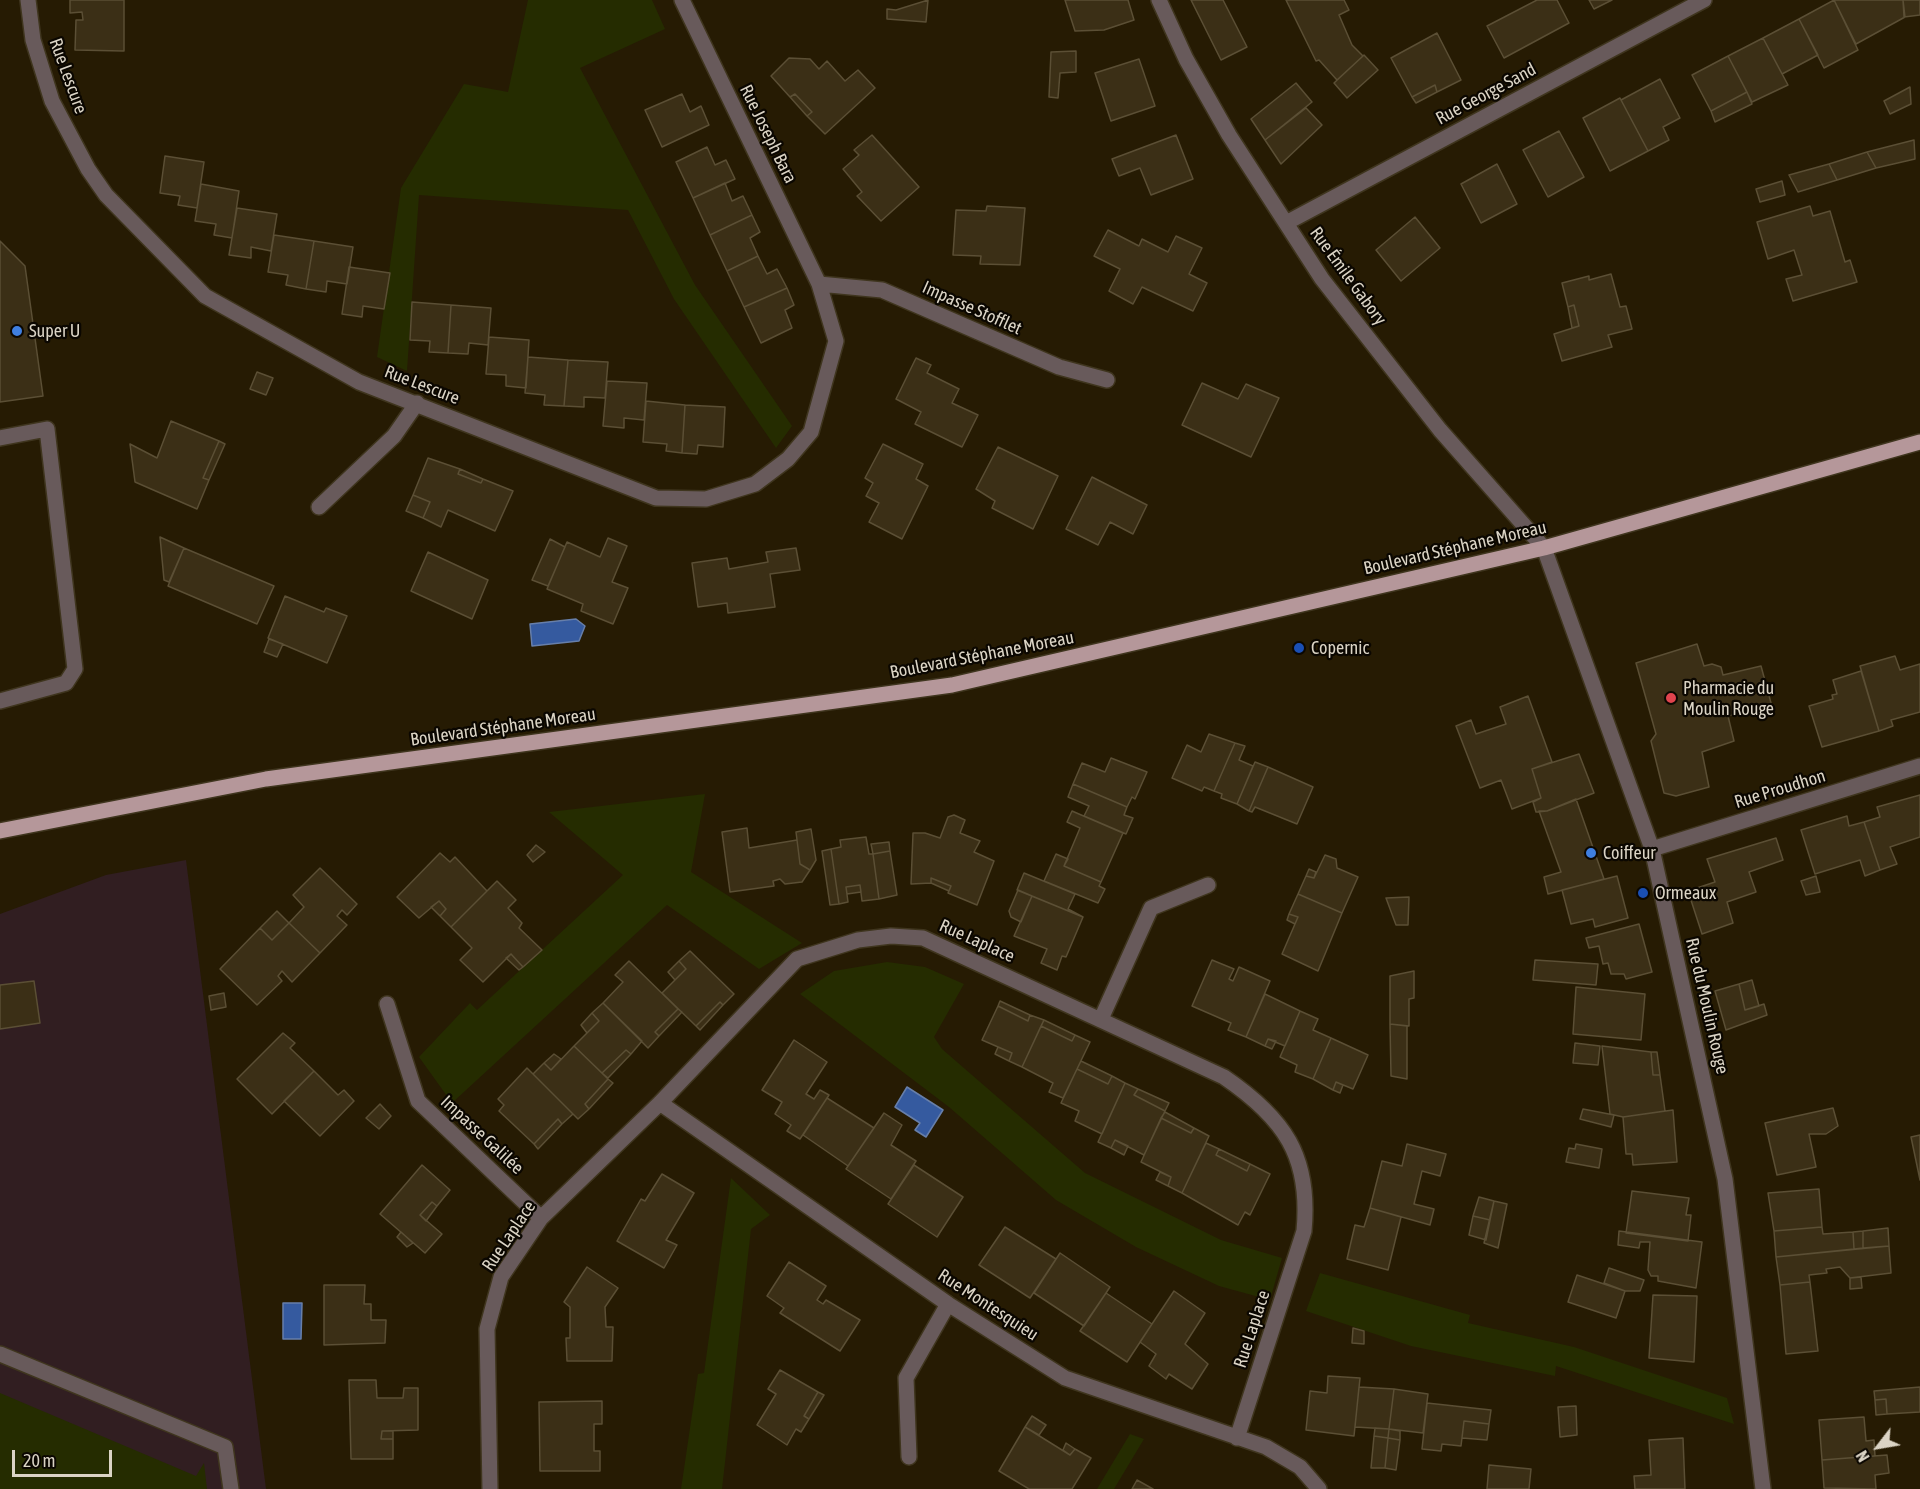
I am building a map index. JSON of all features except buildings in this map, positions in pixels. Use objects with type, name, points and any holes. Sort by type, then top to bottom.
[{"type":"main road","name":"Boulevard Stéphane Moreau","points":[[0,831],[266,779],[952,685],[1544,548],[1920,442]]},
{"type":"street","name":"Rue Lescure","points":[[28,0],[33,40],[52,101],[88,169],[106,195],[206,296],[359,382],[657,498],[706,499],[755,484],[788,459],[811,432],[836,341],[819,284]]},
{"type":"street","name":"Rue Joseph Bara","points":[[682,0],[819,284]]},
{"type":"street","name":"Rue Émile Gabory","points":[[1159,0],[1196,78],[1322,279],[1440,430],[1544,548]]},
{"type":"street","name":"Rue George Sand","points":[[1286,223],[1704,0]]},
{"type":"street","name":"Impasse Stofflet","points":[[819,284],[882,290],[1059,367],[1107,380]]},
{"type":"street","points":[[319,507],[394,436],[417,403]]},
{"type":"street","points":[[0,438],[47,429],[75,669],[66,682],[1,695]]},
{"type":"street","name":"Rue du Moulin Rouge","points":[[1544,548],[1652,849],[1725,1179],[1763,1489]]},
{"type":"street","name":"Rue Proudhon","points":[[1652,849],[1920,766]]},
{"type":"street","points":[[1101,1019],[1151,908],[1208,885]]},
{"type":"street","name":"Rue Laplace","points":[[490,1489],[487,1329],[501,1276],[541,1218],[660,1102],[797,959],[858,940],[891,936],[923,938],[1224,1077],[1252,1096],[1276,1119],[1292,1145],[1301,1172],[1307,1201],[1304,1231],[1237,1438]]},
{"type":"street","name":"Impasse Galilée","points":[[387,1004],[418,1101],[541,1218]]},
{"type":"street","name":"Rue Montesquieu","points":[[660,1102],[948,1304],[1065,1378],[1266,1447],[1300,1467],[1319,1489]]},
{"type":"street","points":[[909,1457],[906,1378],[948,1304]]},
{"type":"street","points":[[0,1354],[225,1447],[231,1489]]},
{"type":"shaded area","points":[[186,860],[266,1489],[0,1489],[0,914],[106,875]]},
{"type":"green space","points":[[528,0],[652,0],[665,29],[580,68],[695,285],[792,426],[776,448],[674,299],[628,210],[419,195],[407,371],[377,357],[401,188],[464,84],[508,92]]},
{"type":"green space","points":[[705,794],[691,872],[802,943],[759,969],[667,905],[452,1103],[419,1057],[470,1003],[477,1010],[623,875],[549,812]]},
{"type":"green space","points":[[887,962],[925,967],[964,984],[934,1037],[942,1049],[1085,1173],[1221,1240],[1282,1258],[1270,1300],[1219,1286],[1136,1247],[1056,1200],[949,1107],[800,994],[834,971]]},
{"type":"green space","points":[[731,1178],[770,1215],[751,1229],[722,1489],[681,1489],[698,1374],[704,1373]]},
{"type":"green space","points":[[1320,1273],[1470,1315],[1468,1323],[1574,1347],[1727,1398],[1734,1424],[1556,1366],[1555,1376],[1411,1346],[1306,1311]]},
{"type":"green space","points":[[0,1393],[196,1476],[204,1463],[207,1489],[0,1489]]},
{"type":"green space","points":[[1130,1434],[1144,1439],[1114,1489],[1097,1489]]},
{"type":"water","points":[[576,619],[585,626],[579,641],[532,646],[530,624]]},
{"type":"water","points":[[907,1087],[943,1110],[926,1137],[915,1130],[920,1123],[895,1107]]},
{"type":"water","points":[[283,1303],[302,1303],[301,1339],[283,1339]]},
{"type":"place","name":"Super U","points":[[17,331]]},
{"type":"place","name":"Copernic","points":[[1299,648]]},
{"type":"place","name":"Pharmacie du Moulin Rouge","points":[[1671,698]]},
{"type":"place","name":"Coiffeur","points":[[1591,853]]},
{"type":"place","name":"Ormeaux","points":[[1643,893]]}]
